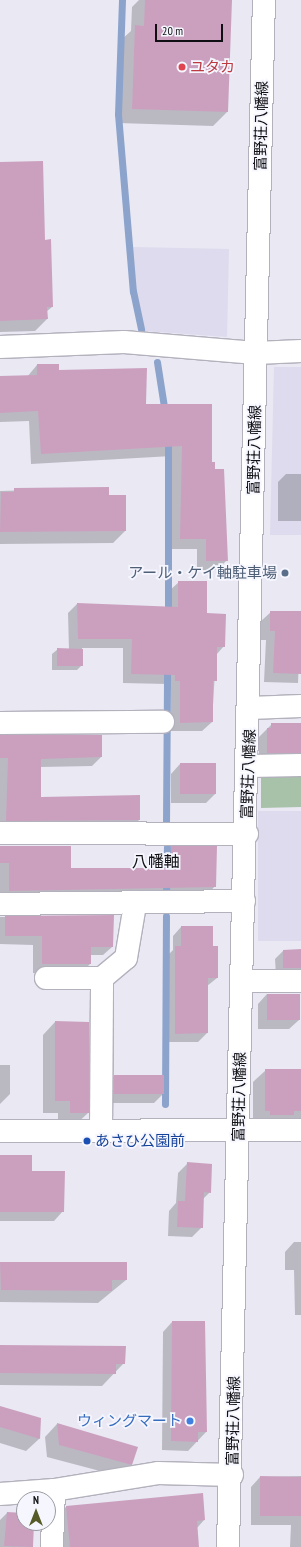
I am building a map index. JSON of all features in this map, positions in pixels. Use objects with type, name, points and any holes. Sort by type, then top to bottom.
[{"type":"street","name":"富野荘八幡線","points":[[228,1547],[232,1475],[238,1131],[249,766],[264,0]]},
{"type":"street","points":[[0,347],[124,342],[256,353],[301,351]]},
{"type":"street","points":[[250,708],[301,706]]},
{"type":"street","points":[[0,723],[163,722]]},
{"type":"street","points":[[249,766],[301,765]]},
{"type":"street","points":[[0,832],[246,834]]},
{"type":"street","points":[[0,904],[135,905],[244,901]]},
{"type":"street","points":[[46,978],[102,978],[126,958],[135,905]]},
{"type":"street","points":[[101,1131],[102,978]]},
{"type":"street","points":[[242,981],[301,981]]},
{"type":"street","points":[[0,1131],[301,1130]]},
{"type":"street","points":[[0,1494],[54,1490],[158,1473],[232,1475]]},
{"type":"street","points":[[52,1547],[54,1490]]},
{"type":"shaded area","points":[[132,247],[229,249],[227,337],[145,331],[136,292]]},
{"type":"shaded area","points":[[274,367],[301,367],[301,535],[270,535]]},
{"type":"shaded area","points":[[258,811],[301,811],[301,941],[258,941]]},
{"type":"green space","points":[[261,774],[301,774],[301,807],[261,808]]},
{"type":"building","name":"ユタカ","points":[[145,0],[232,0],[228,112],[132,109],[135,25],[144,26]]},
{"type":"building","points":[[43,161],[45,240],[51,239],[53,307],[47,307],[48,319],[0,321],[0,162]]},
{"type":"building","points":[[37,364],[59,364],[59,370],[147,368],[146,404],[212,404],[212,462],[215,462],[215,469],[224,469],[228,561],[206,561],[206,539],[180,539],[182,446],[41,454],[38,411],[0,413],[0,376],[37,375]]},
{"type":"building","points":[[109,487],[109,495],[126,495],[126,531],[0,532],[1,492],[14,492],[14,488]]},
{"type":"building","points":[[178,581],[207,581],[207,613],[226,614],[225,647],[217,647],[217,681],[213,681],[213,722],[180,723],[180,681],[175,681],[175,675],[131,674],[132,639],[78,639],[77,603],[178,607]]},
{"type":"building","points":[[270,611],[301,611],[301,674],[273,673],[275,631],[270,631]]},
{"type":"building","points":[[57,648],[83,649],[83,666],[57,666]]},
{"type":"building","points":[[271,723],[301,723],[301,753],[267,753],[267,728],[271,728]]},
{"type":"building","points":[[0,735],[102,735],[102,757],[41,759],[41,797],[140,795],[140,820],[6,821],[8,758],[0,758]]},
{"type":"building","points":[[180,763],[216,763],[216,794],[180,794]]},
{"type":"building","points":[[0,846],[71,846],[71,868],[171,868],[171,846],[217,846],[216,887],[9,891],[9,863],[0,863]]},
{"type":"building","points":[[114,915],[113,947],[91,947],[91,964],[42,964],[42,936],[5,936],[5,916]]},
{"type":"building","points":[[181,926],[213,926],[213,946],[218,946],[218,978],[208,978],[208,1033],[175,1034],[175,946],[181,946]]},
{"type":"building","points":[[301,949],[301,968],[283,968],[283,950]]},
{"type":"building","points":[[267,994],[300,994],[300,1020],[267,1020]]},
{"type":"building","points":[[55,1021],[89,1022],[89,1113],[70,1113],[70,1101],[55,1101]]},
{"type":"building","points":[[265,1069],[301,1069],[301,1111],[294,1111],[294,1115],[270,1115],[270,1111],[265,1111]]},
{"type":"building","points":[[114,1075],[164,1075],[164,1094],[114,1094]]},
{"type":"building","points":[[0,1155],[32,1155],[32,1171],[65,1171],[64,1212],[0,1212]]},
{"type":"building","points":[[187,1162],[212,1164],[211,1193],[204,1192],[203,1228],[177,1227],[178,1201],[185,1201]]},
{"type":"building","points":[[0,1262],[127,1262],[127,1280],[112,1280],[112,1291],[1,1290]]},
{"type":"building","points":[[172,1321],[205,1321],[207,1432],[198,1432],[198,1442],[171,1441]]},
{"type":"building","points":[[0,1345],[126,1346],[125,1364],[116,1364],[116,1374],[0,1373]]},
{"type":"building","points":[[0,1406],[41,1418],[40,1439],[0,1427]]},
{"type":"building","points":[[57,1423],[138,1447],[132,1465],[59,1445]]},
{"type":"building","points":[[260,1476],[301,1477],[301,1516],[260,1516]]},
{"type":"building","points":[[203,1493],[205,1520],[197,1521],[199,1547],[70,1547],[66,1506]]},
{"type":"building","points":[[7,1512],[16,1513],[16,1531],[34,1531],[33,1547],[4,1546]]},
{"type":"waterway","points":[[122,0],[118,114],[133,291],[141,329]]},
{"type":"waterway","points":[[157,362],[165,413]]},
{"type":"waterway","points":[[168,438],[168,615]]},
{"type":"waterway","points":[[166,825],[167,665]]},
{"type":"waterway","points":[[166,897],[167,847]]},
{"type":"waterway","points":[[165,1104],[166,916]]},
{"type":"place","name":"ユタカ","points":[[182,67]]},
{"type":"place","name":"アール・ケイ軸駐車場","points":[[285,573]]},
{"type":"place","name":"あさひ公園前","points":[[87,1141]]},
{"type":"place","name":"ウィングマート","points":[[190,1421]]},
{"type":"district","name":"八幡軸","points":[[156,861]]}]
